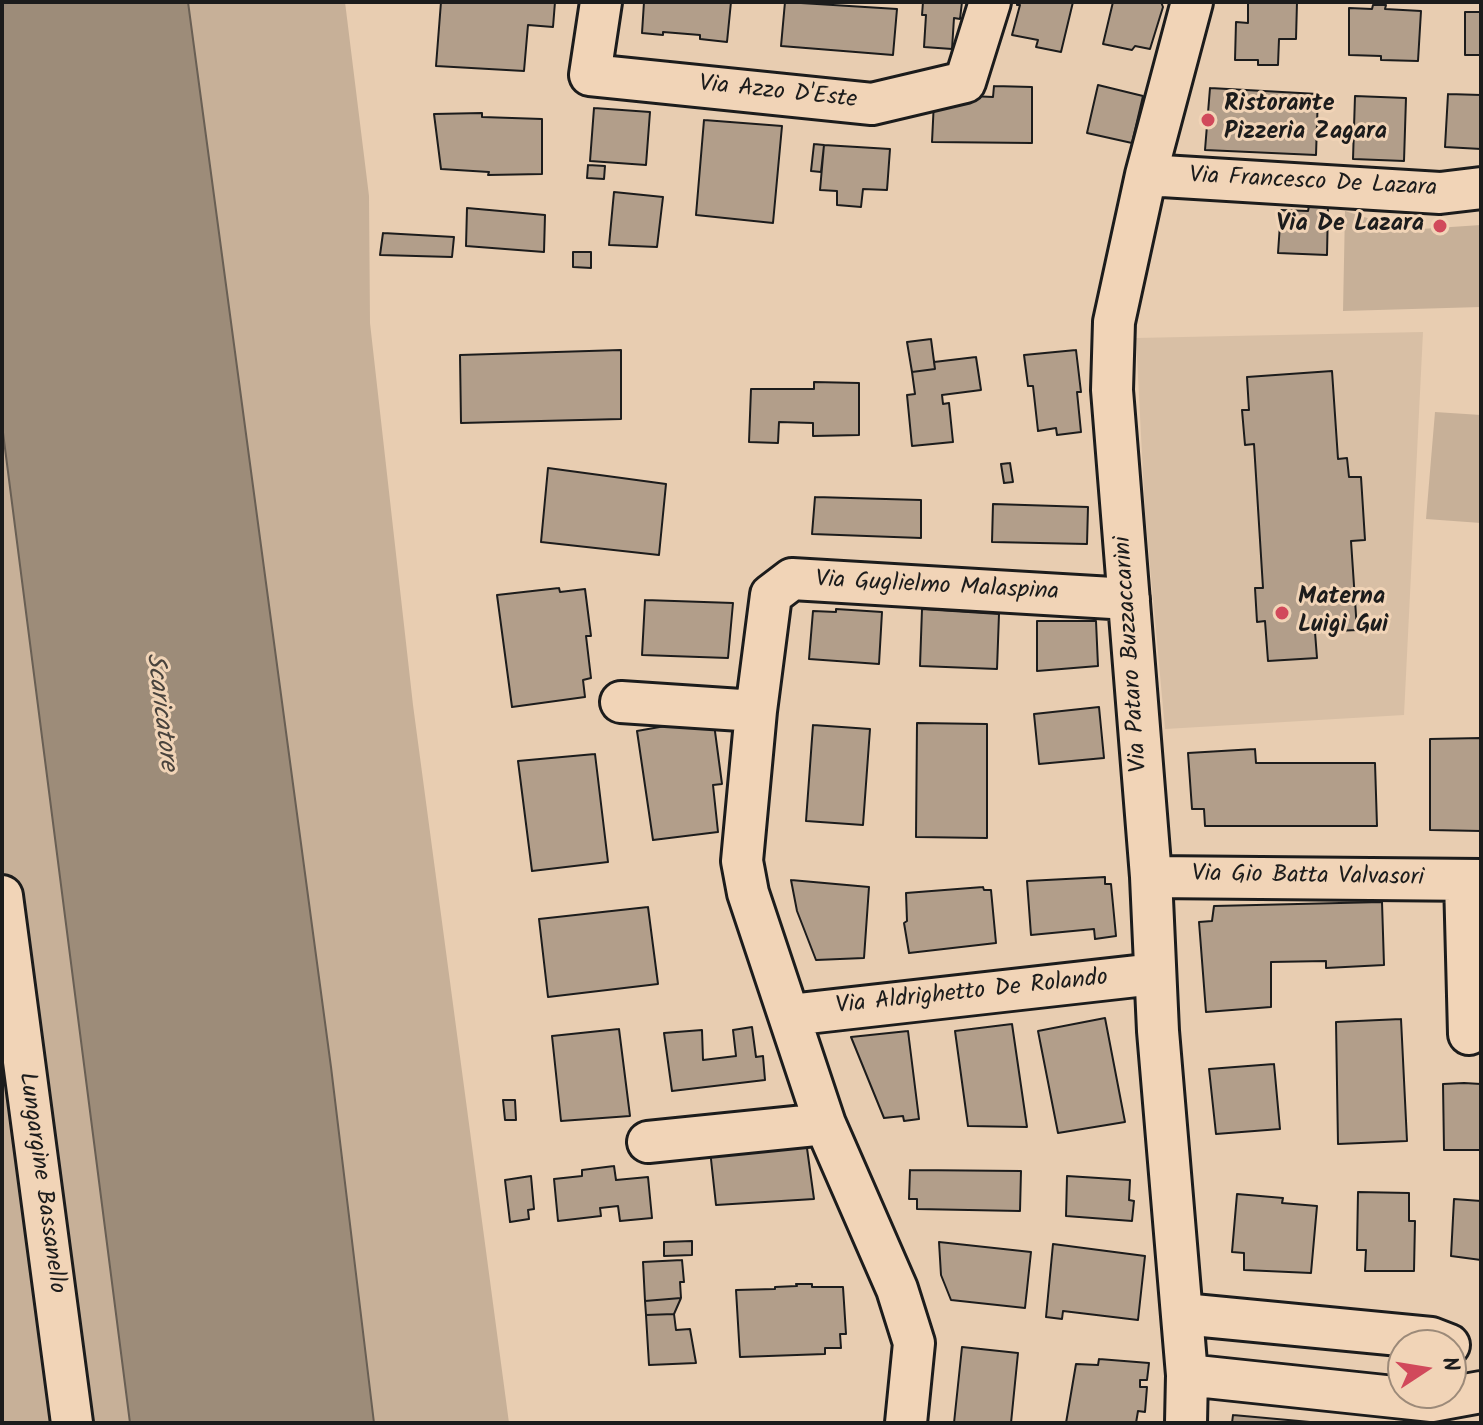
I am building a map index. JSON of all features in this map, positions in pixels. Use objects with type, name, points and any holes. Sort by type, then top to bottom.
[{"type":"street","name":"Via Azzo D'Este","points":[[601,2],[590,75],[872,104],[965,82],[990,2]]},
{"type":"street","name":"Via Pataro Buzzaccarini","points":[[1186,1423],[1183,1314],[1154,974],[1151,877],[1112,390],[1114,322],[1146,175],[1192,2]]},
{"type":"street","name":"Via Francesco De Lazara","points":[[1146,175],[1440,193],[1481,188]]},
{"type":"street","name":"Via Guglielmo Malaspina","points":[[906,1423],[914,1343],[897,1289],[825,1124],[748,893],[742,861],[771,595],[792,579],[1129,599]]},
{"type":"street","points":[[621,702],[756,711]]},
{"type":"street","name":"Via Gio Batta Valvasori","points":[[1151,877],[1473,880],[1469,1034]]},
{"type":"street","name":"Lungargine Bassanello","points":[[2,896],[72,1423]]},
{"type":"street","name":"Via Aldrighetto De Rolando","points":[[789,1015],[1154,974]]},
{"type":"street","points":[[648,1142],[825,1124]]},
{"type":"street","points":[[1183,1314],[1387,1334]]},
{"type":"street","points":[[1187,1375],[1387,1396]]},
{"type":"shaded area","points":[[2,2],[345,2],[369,196],[370,323],[413,705],[509,1423],[2,1423]]},
{"type":"shaded area","points":[[1345,211],[1406,230],[1481,225],[1481,307],[1343,311]]},
{"type":"shaded area","name":"Materna Luigi Gui","points":[[1423,332],[1404,715],[1165,729],[1145,512],[1136,338]]},
{"type":"shaded area","points":[[1435,412],[1481,415],[1481,523],[1426,519]]},
{"type":"water","name":"Scaricatore","points":[[2,2],[188,2],[331,1067],[374,1423],[130,1423],[2,425]]},
{"type":"building","points":[[441,2],[555,2],[553,27],[528,25],[524,71],[436,66]]},
{"type":"building","points":[[644,2],[731,2],[727,42],[700,39],[700,35],[642,33]]},
{"type":"building","points":[[785,2],[897,9],[893,55],[781,46]]},
{"type":"building","points":[[923,2],[962,2],[960,19],[954,18],[952,49],[924,47],[926,15],[922,15]]},
{"type":"building","points":[[1017,2],[1073,2],[1061,52],[1036,47],[1038,40],[1012,35],[1020,5]]},
{"type":"building","points":[[1113,2],[1161,2],[1163,7],[1150,49],[1135,46],[1132,50],[1103,44]]},
{"type":"building","points":[[1248,2],[1297,2],[1296,39],[1279,39],[1278,65],[1258,65],[1258,60],[1235,60],[1236,22],[1248,23]]},
{"type":"building","points":[[1373,5],[1386,5],[1385,9],[1421,11],[1418,61],[1349,55],[1349,8],[1372,9]]},
{"type":"building","points":[[1465,12],[1481,12],[1481,55],[1465,55]]},
{"type":"building","points":[[1098,85],[1143,96],[1132,143],[1087,133]]},
{"type":"building","points":[[994,86],[1032,87],[1032,143],[932,142],[934,101],[971,96],[993,97]]},
{"type":"building","points":[[1210,88],[1318,94],[1316,155],[1205,150]]},
{"type":"building","points":[[1448,94],[1481,95],[1481,149],[1445,147]]},
{"type":"building","points":[[1355,96],[1406,98],[1404,161],[1353,159]]},
{"type":"building","points":[[594,108],[650,112],[646,165],[590,161]]},
{"type":"building","points":[[482,113],[482,117],[542,119],[542,174],[488,175],[489,172],[441,169],[434,114]]},
{"type":"building","points":[[704,120],[782,126],[773,223],[696,215]]},
{"type":"building","points":[[814,144],[824,145],[821,172],[811,171]]},
{"type":"building","points":[[824,145],[890,149],[887,190],[863,189],[861,207],[837,205],[837,191],[820,190]]},
{"type":"building","points":[[588,165],[605,166],[604,179],[587,178]]},
{"type":"building","points":[[614,192],[663,197],[657,247],[609,245]]},
{"type":"building","points":[[1309,206],[1328,206],[1327,255],[1278,253],[1281,210],[1308,211]]},
{"type":"building","points":[[467,208],[545,215],[544,252],[466,246]]},
{"type":"building","points":[[383,233],[454,237],[452,257],[380,255]]},
{"type":"building","points":[[573,252],[591,252],[591,268],[573,267]]},
{"type":"building","points":[[931,339],[935,369],[912,372],[907,342]]},
{"type":"building","points":[[621,350],[621,419],[461,423],[460,355]]},
{"type":"building","points":[[1076,350],[1081,392],[1077,392],[1081,432],[1057,435],[1056,428],[1038,431],[1033,386],[1028,386],[1024,355]]},
{"type":"building","points":[[976,357],[981,390],[942,395],[943,404],[949,403],[953,442],[912,446],[907,395],[915,394],[912,372],[935,369],[934,362]]},
{"type":"building","points":[[1332,371],[1338,459],[1347,458],[1349,477],[1361,477],[1365,540],[1351,541],[1357,630],[1315,632],[1317,658],[1268,661],[1265,621],[1257,622],[1255,588],[1263,588],[1254,444],[1245,445],[1242,410],[1249,410],[1247,377]]},
{"type":"building","points":[[814,382],[859,383],[859,435],[813,436],[813,423],[779,422],[778,443],[749,442],[751,389],[814,389]]},
{"type":"building","points":[[1010,463],[1013,482],[1004,483],[1001,464]]},
{"type":"building","points":[[548,468],[666,484],[659,555],[541,542]]},
{"type":"building","points":[[815,497],[921,500],[921,538],[812,534]]},
{"type":"building","points":[[993,504],[1088,507],[1087,544],[992,542]]},
{"type":"building","points":[[559,588],[560,592],[585,589],[591,636],[586,636],[591,678],[583,680],[585,697],[512,707],[497,595]]},
{"type":"building","points":[[645,600],[733,603],[728,658],[642,655]]},
{"type":"building","points":[[836,609],[882,612],[879,664],[809,659],[813,611],[836,612]]},
{"type":"building","points":[[922,609],[999,614],[997,669],[920,666]]},
{"type":"building","points":[[1037,621],[1096,621],[1098,666],[1037,671]]},
{"type":"building","points":[[1099,707],[1104,758],[1039,764],[1034,714]]},
{"type":"building","points":[[682,723],[683,728],[714,724],[722,784],[713,785],[718,832],[653,840],[637,731]]},
{"type":"building","points":[[917,723],[987,724],[987,838],[916,837]]},
{"type":"building","points":[[813,725],[870,729],[863,825],[806,821]]},
{"type":"building","points":[[1481,738],[1481,831],[1430,830],[1430,739]]},
{"type":"building","points":[[1255,749],[1256,763],[1375,763],[1377,826],[1205,826],[1204,809],[1192,809],[1188,753]]},
{"type":"building","points":[[595,754],[608,862],[532,871],[518,761]]},
{"type":"building","points":[[1105,877],[1105,884],[1111,884],[1116,936],[1095,939],[1094,929],[1031,935],[1027,881]]},
{"type":"building","points":[[791,880],[869,887],[864,958],[816,960],[797,911]]},
{"type":"building","points":[[983,887],[984,890],[991,890],[996,943],[909,953],[904,923],[907,921],[906,893]]},
{"type":"building","points":[[1382,902],[1384,965],[1326,968],[1326,961],[1271,962],[1271,1007],[1206,1012],[1199,922],[1212,921],[1214,906]]},
{"type":"building","points":[[648,907],[658,984],[548,997],[539,919]]},
{"type":"building","points":[[1105,1018],[1125,1122],[1058,1133],[1038,1031]]},
{"type":"building","points":[[1401,1019],[1407,1141],[1338,1144],[1336,1022]]},
{"type":"building","points":[[1012,1024],[1027,1127],[968,1126],[955,1031]]},
{"type":"building","points":[[752,1027],[756,1057],[763,1056],[765,1080],[672,1091],[664,1033],[702,1030],[703,1060],[736,1056],[733,1030]]},
{"type":"building","points":[[619,1029],[630,1116],[561,1121],[552,1036]]},
{"type":"building","points":[[908,1031],[919,1119],[904,1121],[903,1116],[884,1118],[851,1037]]},
{"type":"building","points":[[1274,1064],[1280,1129],[1216,1134],[1209,1069]]},
{"type":"building","points":[[1443,1084],[1481,1084],[1481,1150],[1444,1150]]},
{"type":"building","points":[[503,1100],[515,1100],[516,1120],[505,1120]]},
{"type":"building","points":[[806,1141],[814,1199],[716,1205],[710,1150]]},
{"type":"building","points":[[614,1166],[616,1180],[648,1177],[652,1218],[620,1221],[618,1206],[600,1208],[601,1216],[558,1221],[554,1179],[582,1176],[582,1170]]},
{"type":"building","points":[[910,1170],[1021,1171],[1020,1211],[917,1209],[917,1199],[909,1199]]},
{"type":"building","points":[[531,1176],[534,1209],[528,1210],[529,1219],[510,1222],[505,1180]]},
{"type":"building","points":[[1067,1176],[1130,1180],[1129,1200],[1134,1201],[1132,1221],[1066,1216]]},
{"type":"building","points":[[1358,1192],[1409,1193],[1409,1221],[1415,1221],[1414,1271],[1365,1271],[1366,1250],[1357,1250]]},
{"type":"building","points":[[1237,1194],[1283,1198],[1282,1203],[1317,1206],[1311,1273],[1244,1270],[1244,1253],[1232,1252]]},
{"type":"building","points":[[1454,1199],[1481,1201],[1481,1260],[1451,1256]]},
{"type":"building","points":[[692,1241],[692,1255],[664,1256],[664,1242]]},
{"type":"building","points":[[939,1242],[1031,1252],[1025,1308],[951,1300],[941,1275]]},
{"type":"building","points":[[1053,1244],[1145,1256],[1138,1320],[1063,1311],[1062,1319],[1046,1317]]},
{"type":"building","points":[[682,1260],[684,1282],[680,1282],[681,1298],[645,1301],[643,1262]]},
{"type":"building","points":[[796,1284],[843,1287],[846,1334],[840,1334],[841,1348],[825,1348],[825,1354],[740,1357],[736,1290],[775,1289]]},
{"type":"building","points":[[681,1298],[674,1314],[646,1315],[645,1301]]},
{"type":"building","points":[[674,1314],[676,1330],[690,1329],[696,1363],[649,1365],[646,1315]]},
{"type":"building","points":[[962,1347],[1018,1353],[1011,1423],[954,1423]]},
{"type":"building","points":[[1099,1359],[1149,1363],[1147,1380],[1140,1380],[1140,1387],[1147,1387],[1145,1412],[1138,1411],[1136,1423],[1066,1423],[1076,1364],[1098,1365]]},
{"type":"building","points":[[1233,1415],[1310,1422],[1310,1423],[1232,1423]]},
{"type":"place","name":"Ristorante Pizzeria Zagara","points":[[1208,120]]},
{"type":"place","name":"Via De Lazara","points":[[1440,226]]},
{"type":"place","name":"Materna Luigi Gui","points":[[1282,613]]}]
